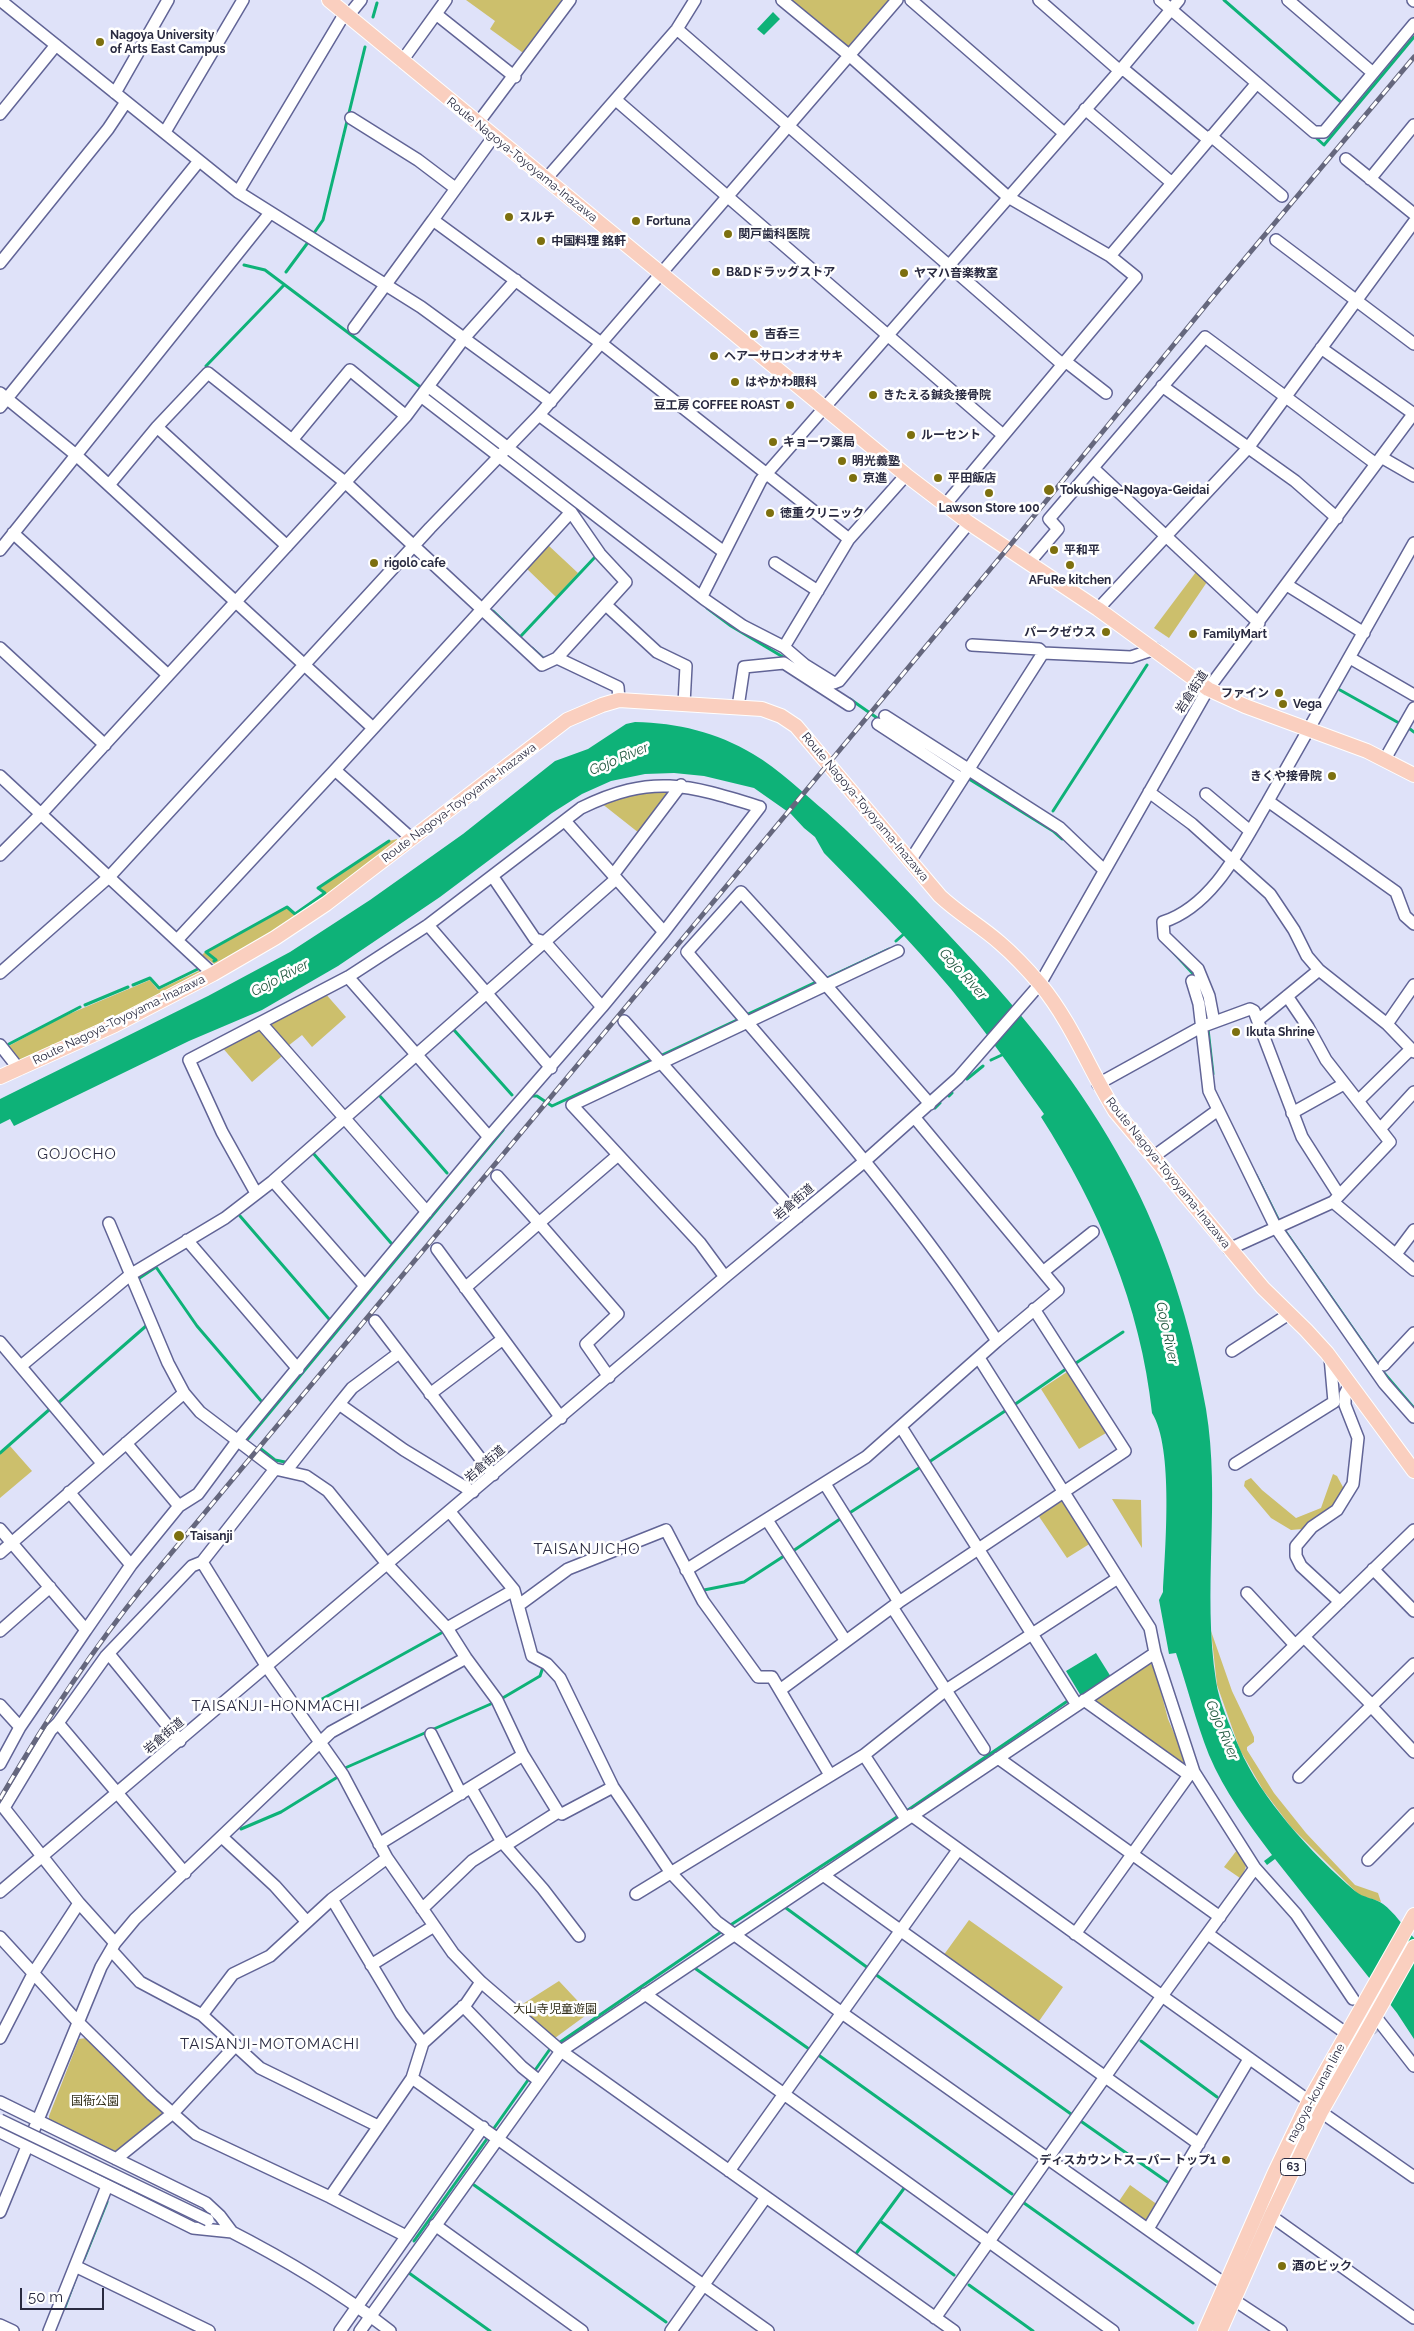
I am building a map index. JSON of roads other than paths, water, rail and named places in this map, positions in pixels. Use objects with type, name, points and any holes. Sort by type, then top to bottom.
[{"type":"main road","name":"Route Nagoya-Toyoyama-Inazawa","points":[[329,0],[824,408],[968,523],[1098,609],[1208,689],[1386,759],[1414,775]]},
{"type":"main road","name":"Route Nagoya-Toyoyama-Inazawa","points":[[0,1077],[115,1025],[213,974],[301,921],[567,720],[602,704],[619,700],[762,709],[781,716],[796,726],[940,896],[961,915],[1000,943],[1040,984],[1070,1026],[1098,1084],[1115,1111],[1262,1288],[1330,1357],[1414,1471]]},
{"type":"main road","name":"nagoya-kounan line","points":[[1205,2331],[1309,2101],[1414,1916]]},
{"type":"main road","name":"nagoya-kounan line","points":[[1220,2331],[1271,2216],[1321,2112],[1414,1948]]},
{"type":"street","points":[[0,0],[238,192],[465,337],[550,402]]},
{"type":"street","points":[[116,93],[168,0]]},
{"type":"street","points":[[165,132],[243,0]]},
{"type":"street","points":[[238,192],[347,14],[361,0]]},
{"type":"street","points":[[402,61],[446,0]]},
{"type":"street","points":[[478,123],[515,77],[570,0]]},
{"type":"street","points":[[546,179],[677,29],[695,0]]},
{"type":"street","points":[[782,0],[850,56],[1008,197],[1110,256],[1136,277],[945,505]]},
{"type":"street","points":[[0,973],[110,876],[413,546],[498,456],[540,415],[727,195],[897,0]]},
{"type":"street","points":[[911,0],[1064,133]]},
{"type":"street","points":[[1039,0],[1121,70],[1282,196]]},
{"type":"street","points":[[1160,0],[1176,5],[1257,83],[1314,132],[1324,132],[1414,24]]},
{"type":"street","points":[[1288,0],[1373,73]]},
{"type":"street","points":[[702,596],[766,474],[1176,5]]},
{"type":"street","points":[[436,14],[515,77]]},
{"type":"street","points":[[677,29],[1064,362],[1106,393]]},
{"type":"street","points":[[0,114],[56,45]]},
{"type":"street","points":[[1110,256],[1257,83]]},
{"type":"street","points":[[616,100],[1003,435]]},
{"type":"street","points":[[0,263],[108,129],[126,102]]},
{"type":"street","points":[[1085,109],[1172,183]]},
{"type":"street","points":[[351,118],[418,160],[455,188]]},
{"type":"street","points":[[1370,179],[1414,126]]},
{"type":"street","points":[[354,328],[494,136]]},
{"type":"street","points":[[1346,159],[1414,214]]},
{"type":"street","points":[[198,161],[2,400],[76,455],[373,728]]},
{"type":"street","points":[[0,550],[270,212]]},
{"type":"street","points":[[433,220],[601,343],[849,539]]},
{"type":"street","points":[[1098,609],[1248,448],[1414,222]]},
{"type":"street","points":[[1276,240],[1414,344]]},
{"type":"street","points":[[0,855],[41,814],[346,483],[422,397],[465,337],[516,280]]},
{"type":"street","points":[[1029,563],[1058,529],[1049,519],[1205,337],[1285,397],[1379,461],[1414,476]]},
{"type":"street","points":[[1321,348],[1414,414]]},
{"type":"street","points":[[292,440],[350,370],[406,416]]},
{"type":"street","points":[[109,485],[157,427],[208,373],[346,483],[542,665],[558,658],[626,582],[600,554],[571,512],[422,397]]},
{"type":"street","points":[[1162,386],[1295,481],[1337,518]]},
{"type":"street","points":[[429,387],[506,448],[743,626],[784,647],[805,665],[834,683],[839,681],[968,523]]},
{"type":"street","name":"岩倉街道","points":[[0,1892],[562,1418],[725,1277],[865,1161],[958,1078],[1040,984],[1208,689],[1414,414]]},
{"type":"street","points":[[540,415],[724,552]]},
{"type":"street","points":[[157,427],[287,546]]},
{"type":"street","points":[[1093,468],[1259,623]]},
{"type":"street","points":[[784,647],[849,539],[906,475]]},
{"type":"street","points":[[178,939],[571,512]]},
{"type":"street","points":[[14,533],[168,675]]},
{"type":"street","points":[[1214,1022],[1208,996],[1198,969],[1164,936],[1163,922],[1178,917],[1197,902],[1233,860],[1310,729],[1414,543]]},
{"type":"street","points":[[775,563],[818,591]]},
{"type":"street","points":[[1287,585],[1364,633]]},
{"type":"street","points":[[606,604],[657,652],[686,666],[684,704]]},
{"type":"street","points":[[972,644],[1039,650],[1043,653],[1131,657],[1155,649]]},
{"type":"street","points":[[0,648],[105,744]]},
{"type":"street","points":[[910,861],[1043,653]]},
{"type":"street","points":[[558,658],[618,687],[619,700]]},
{"type":"street","points":[[1350,658],[1414,695]]},
{"type":"street","points":[[738,707],[744,667],[784,663],[849,705]]},
{"type":"street","points":[[1386,759],[1414,708]]},
{"type":"street","points":[[882,720],[966,775],[1060,828],[1104,870]]},
{"type":"street","points":[[335,770],[412,838]]},
{"type":"street","points":[[0,776],[178,939],[213,974]]},
{"type":"street","points":[[22,1366],[130,1275],[225,1218],[273,1181],[545,942],[614,877],[681,786]]},
{"type":"street","points":[[0,1764],[20,1728],[131,1565],[179,1506],[198,1494],[238,1440],[365,1286],[664,932],[760,807],[681,786],[639,788],[614,794],[581,808],[428,925],[348,976],[189,1060],[222,1132],[256,1193]]},
{"type":"street","points":[[1149,792],[1192,824],[1270,894],[1294,930],[1307,956],[1319,970],[1387,1024],[1413,1051],[1358,1101]]},
{"type":"street","points":[[1206,794],[1250,831]]},
{"type":"street","points":[[1268,801],[1396,892],[1405,916],[1414,924]]},
{"type":"street","points":[[565,821],[664,932]]},
{"type":"street","points":[[493,877],[535,939],[545,942],[602,1007]]},
{"type":"street","points":[[930,1104],[826,985],[741,892],[687,952],[865,1161],[967,1295],[997,1341]]},
{"type":"street","points":[[428,925],[550,1068]]},
{"type":"street","points":[[725,1277],[700,1243],[617,1156],[572,1104],[898,951]]},
{"type":"street","points":[[1258,1020],[1319,970]]},
{"type":"street","points":[[348,976],[489,1137]]},
{"type":"street","points":[[1192,981],[1199,1004],[1209,1091],[1218,1110],[1280,1226],[1384,1383],[1414,1417]]},
{"type":"street","points":[[1387,1024],[1414,985]]},
{"type":"street","points":[[1229,1249],[1336,1198],[1390,1142],[1326,1060],[1287,996]]},
{"type":"street","points":[[1098,1084],[1201,1026],[1250,1010],[1254,1011],[1302,1137],[1336,1198],[1414,1270]]},
{"type":"street","points":[[624,1020],[798,1216]]},
{"type":"street","points":[[261,1023],[427,1212]]},
{"type":"street","points":[[0,1045],[19,1069]]},
{"type":"street","points":[[1292,1113],[1344,1084]]},
{"type":"street","points":[[1380,1129],[1414,1092]]},
{"type":"street","points":[[1154,1157],[1218,1110]]},
{"type":"street","points":[[686,1570],[866,1457],[997,1341],[1058,1290],[915,1118]]},
{"type":"street","points":[[465,1288],[617,1156]]},
{"type":"street","points":[[497,1176],[618,1314],[586,1344],[609,1377]]},
{"type":"street","points":[[273,1181],[365,1286]]},
{"type":"street","points":[[109,1223],[168,1363],[184,1393],[200,1412],[280,1470],[306,1476],[328,1491],[388,1565],[447,1628],[466,1658],[497,1700],[523,1755],[558,1812]]},
{"type":"street","points":[[1396,1254],[1414,1230]]},
{"type":"street","points":[[1044,1271],[1093,1232]]},
{"type":"street","points":[[187,1240],[298,1369]]},
{"type":"street","points":[[437,1249],[562,1418]]},
{"type":"street","points":[[780,1690],[896,1604],[1125,1451],[1034,1309]]},
{"type":"street","points":[[1232,1351],[1289,1314]]},
{"type":"street","points":[[375,1321],[493,1475]]},
{"type":"street","points":[[1384,1365],[1414,1333]]},
{"type":"street","points":[[430,1394],[503,1339]]},
{"type":"street","points":[[2,1348],[22,1366],[102,1463]]},
{"type":"street","points":[[378,2126],[260,2068],[202,2016],[140,1982],[4,1808],[51,1730],[58,1724],[108,1654],[192,1566],[202,1562],[352,1388],[399,1353]]},
{"type":"street","points":[[1235,1464],[1334,1402],[1330,1357]]},
{"type":"street","points":[[979,1358],[1150,1628],[1154,1653],[1192,1773],[1255,1868],[1296,1914],[1353,1999]]},
{"type":"street","points":[[1340,1602],[1301,1566],[1296,1556],[1296,1546],[1312,1526],[1337,1510],[1353,1484],[1358,1438],[1345,1405],[1345,1394],[1350,1384]]},
{"type":"street","points":[[0,1553],[184,1393]]},
{"type":"street","points":[[340,1404],[404,1450],[473,1492]]},
{"type":"street","points":[[901,1427],[1032,1634],[1077,1700],[1192,1773]]},
{"type":"street","points":[[126,1443],[179,1506]]},
{"type":"street","points":[[825,1484],[946,1690],[984,1749]]},
{"type":"street","points":[[69,1492],[131,1565]]},
{"type":"street","points":[[450,1512],[514,1590],[532,1656],[547,1664],[560,1678],[613,1786],[671,1873],[729,1931],[1225,2284]]},
{"type":"street","points":[[767,1520],[845,1640]]},
{"type":"street","points":[[0,1529],[86,1630]]},
{"type":"street","points":[[519,1605],[568,1569],[666,1530],[703,1601],[758,1677],[772,1677],[830,1775]]},
{"type":"street","points":[[1249,1690],[1414,1530]]},
{"type":"street","points":[[202,1562],[266,1667],[343,1775],[379,1844],[452,1953],[481,1982],[556,2046],[954,2331]]},
{"type":"street","points":[[1373,1569],[1414,1611]]},
{"type":"street","points":[[636,1894],[864,1755],[946,1690],[1118,1578]]},
{"type":"street","points":[[0,1631],[50,1587]]},
{"type":"street","points":[[447,1628],[514,1590]]},
{"type":"street","points":[[1247,1594],[1371,1706],[1414,1752]]},
{"type":"street","points":[[340,2331],[406,2236],[556,2046],[645,1994],[729,1931],[823,1875],[998,1758],[1077,1700],[1154,1653]]},
{"type":"street","points":[[108,1654],[180,1741]]},
{"type":"street","points":[[0,2212],[88,1998],[113,1946],[135,1919],[331,1732],[466,1658]]},
{"type":"street","points":[[1299,1776],[1414,1664]]},
{"type":"street","points":[[0,1705],[20,1728]]},
{"type":"street","points":[[58,1724],[185,1873]]},
{"type":"street","points":[[431,1734],[466,1791],[504,1843],[578,1936]]},
{"type":"street","points":[[379,1844],[523,1755]]},
{"type":"street","points":[[864,1755],[898,1808],[908,1817],[958,1850],[1309,2101]]},
{"type":"street","points":[[998,1758],[1220,1917]]},
{"type":"street","points":[[1075,1934],[1192,1773]]},
{"type":"street","points":[[422,1909],[472,1861],[558,1812],[562,1814],[613,1786]]},
{"type":"street","points":[[1368,1860],[1414,1814]]},
{"type":"street","points":[[222,1838],[275,1886],[307,1922]]},
{"type":"street","points":[[729,2171],[958,1850]]},
{"type":"street","points":[[202,2016],[233,1974],[270,1956],[332,1899],[388,1858]]},
{"type":"street","points":[[936,2318],[988,2240],[1255,1868]]},
{"type":"street","points":[[823,1875],[1199,2144]]},
{"type":"street","points":[[332,1899],[401,2014],[423,2043]]},
{"type":"street","points":[[0,2038],[34,1972],[79,1903]]},
{"type":"street","points":[[371,1965],[434,1926]]},
{"type":"street","points":[[1208,1934],[1347,2034]]},
{"type":"street","points":[[0,1937],[79,2023],[196,2134],[330,2197],[406,2236]]},
{"type":"street","points":[[330,2197],[412,2078],[423,2043],[463,2006],[481,1982]]},
{"type":"street","points":[[645,1994],[1113,2331]]},
{"type":"street","points":[[463,2006],[534,2076]]},
{"type":"street","points":[[1376,2013],[1414,2066]]},
{"type":"street","points":[[1379,2031],[1414,2076]]},
{"type":"street","points":[[116,2159],[172,2113],[236,2045]]},
{"type":"street","points":[[1148,2229],[1249,2059]]},
{"type":"street","points":[[412,2078],[768,2331]]},
{"type":"street","points":[[0,2102],[206,2204],[220,2216],[232,2232]]},
{"type":"street","points":[[1321,2112],[1414,2177]]},
{"type":"street","points":[[0,2120],[232,2232],[357,2307],[390,2331]]},
{"type":"street","points":[[0,2132],[193,2228],[232,2232]]},
{"type":"street","points":[[360,2331],[435,2225],[490,2132]]},
{"type":"street","points":[[49,2331],[107,2186]]},
{"type":"street","points":[[671,2331],[766,2197]]},
{"type":"street","points":[[1271,2216],[1414,2318]]},
{"type":"street","points":[[435,2225],[582,2331]]},
{"type":"street","points":[[75,2266],[209,2331]]},
{"type":"street","points":[[1234,2300],[1281,2331]]},
{"type":"street","points":[[0,2325],[13,2331]]},
{"type":"water","points":[[773,12],[780,19],[764,35],[757,29]]},
{"type":"water","name":"Gojo River","points":[[635,722],[666,724],[711,734],[753,754],[791,782],[862,845],[986,975],[1030,1026],[1091,1109],[1140,1195],[1153,1225],[1165,1254],[1193,1346],[1206,1409],[1210,1443],[1212,1477],[1212,1647],[1217,1689],[1222,1706],[1248,1766],[1260,1786],[1289,1825],[1339,1877],[1358,1893],[1387,1907],[1414,1938],[1414,2039],[1397,2013],[1275,1859],[1267,1865],[1264,1861],[1272,1855],[1229,1794],[1209,1755],[1176,1653],[1169,1654],[1159,1600],[1163,1592],[1166,1474],[1159,1429],[1152,1413],[1138,1334],[1114,1258],[1081,1186],[1041,1117],[1044,1114],[999,1051],[951,989],[889,919],[824,853],[815,837],[791,814],[754,788],[704,776],[674,773],[645,774],[611,781],[582,794],[552,813],[440,897],[338,966],[262,1010],[189,1041],[14,1126],[10,1119],[0,1124],[0,1099],[208,996],[290,952],[370,900],[463,834],[555,761],[588,749],[626,724]]},
{"type":"water","points":[[1096,1653],[1111,1677],[1081,1696],[1066,1671]]},
{"type":"waterway","points":[[1224,0],[1342,103]]},
{"type":"waterway","points":[[373,17],[377,3]]},
{"type":"waterway","points":[[1313,135],[1324,145],[1414,37]]},
{"type":"waterway","points":[[314,233],[323,220],[365,47]]},
{"type":"waterway","points":[[286,272],[309,241]]},
{"type":"waterway","points":[[244,265],[265,270],[423,389]]},
{"type":"waterway","points":[[206,366],[284,285]]},
{"type":"waterway","points":[[427,393],[488,440]]},
{"type":"waterway","points":[[493,611],[520,637],[596,556]]},
{"type":"waterway","points":[[707,608],[731,626],[788,660]]},
{"type":"waterway","points":[[532,648],[544,659]]},
{"type":"waterway","points":[[1053,811],[1147,665]]},
{"type":"waterway","points":[[1340,690],[1399,723]]},
{"type":"waterway","points":[[850,699],[880,720]]},
{"type":"waterway","points":[[1410,729],[1414,732]]},
{"type":"waterway","points":[[969,779],[1053,831],[1062,839]]},
{"type":"waterway","points":[[214,961],[216,960],[206,952],[287,907],[295,914],[325,893],[318,888],[389,841]]},
{"type":"waterway","points":[[896,941],[905,933]]},
{"type":"waterway","points":[[827,978],[889,949]]},
{"type":"waterway","points":[[1174,953],[1195,976]]},
{"type":"waterway","points":[[133,985],[150,978],[159,988],[200,968],[200,966]]},
{"type":"waterway","points":[[746,1015],[814,983]]},
{"type":"waterway","points":[[85,1005],[128,987]]},
{"type":"waterway","points":[[1205,1006],[1208,1021]]},
{"type":"waterway","points":[[9,1044],[80,1007]]},
{"type":"waterway","points":[[662,1055],[737,1020]]},
{"type":"waterway","points":[[1208,1029],[1213,1074]]},
{"type":"waterway","points":[[454,1030],[512,1095]]},
{"type":"waterway","points":[[991,1060],[1004,1054]]},
{"type":"waterway","points":[[531,1096],[537,1096],[552,1106],[651,1060]]},
{"type":"waterway","points":[[967,1079],[983,1066]]},
{"type":"waterway","points":[[949,1096],[952,1093]]},
{"type":"waterway","points":[[379,1095],[447,1173]]},
{"type":"waterway","points":[[935,1108],[940,1103]]},
{"type":"waterway","points":[[247,1440],[503,1130]]},
{"type":"waterway","points":[[313,1153],[391,1243]]},
{"type":"waterway","points":[[1256,1175],[1280,1223]]},
{"type":"waterway","points":[[240,1216],[329,1319]]},
{"type":"waterway","points":[[1283,1228],[1384,1373],[1414,1408]]},
{"type":"waterway","points":[[138,1279],[156,1267],[197,1326],[262,1402]]},
{"type":"waterway","points":[[58,1403],[146,1326]]},
{"type":"waterway","points":[[1076,1363],[1123,1332]]},
{"type":"waterway","points":[[1014,1405],[1066,1369]]},
{"type":"waterway","points":[[0,1453],[50,1409]]},
{"type":"waterway","points":[[929,1462],[1005,1411]]},
{"type":"waterway","points":[[261,1449],[275,1460],[285,1462]]},
{"type":"waterway","points":[[851,1512],[919,1468]]},
{"type":"waterway","points":[[793,1551],[840,1519]]},
{"type":"waterway","points":[[704,1590],[744,1582],[784,1556]]},
{"type":"waterway","points":[[304,1709],[443,1632]]},
{"type":"waterway","points":[[501,1699],[540,1676],[542,1670]]},
{"type":"waterway","points":[[905,1812],[1069,1700]]},
{"type":"waterway","points":[[345,1768],[493,1703]]},
{"type":"waterway","points":[[241,1829],[281,1812],[336,1778]]},
{"type":"waterway","points":[[729,1926],[900,1815]]},
{"type":"waterway","points":[[786,1908],[868,1968]]},
{"type":"waterway","points":[[492,2131],[550,2049],[724,1930]]},
{"type":"waterway","points":[[696,1969],[809,2049]]},
{"type":"waterway","points":[[875,1974],[1071,2114]]},
{"type":"waterway","points":[[1141,2041],[1217,2097]]},
{"type":"waterway","points":[[817,2054],[1012,2194]]},
{"type":"waterway","points":[[1082,2122],[1169,2183]]},
{"type":"waterway","points":[[414,2241],[489,2136]]},
{"type":"waterway","points":[[474,2185],[666,2322]]},
{"type":"waterway","points":[[855,2255],[905,2187]]},
{"type":"waterway","points":[[84,2259],[107,2202]]},
{"type":"waterway","points":[[1024,2203],[1193,2323]]},
{"type":"waterway","points":[[880,2221],[954,2275]]},
{"type":"waterway","points":[[409,2273],[490,2331]]},
{"type":"waterway","points":[[65,2307],[76,2277]]},
{"type":"waterway","points":[[969,2285],[1033,2331]]},
{"type":"tunnel","points":[[1356,2002],[1379,2031]]},
{"type":"railway","points":[[0,1799],[67,1690],[143,1587],[1007,549],[1211,299],[1414,57]]},
{"type":"place","name":"Nagoya University of Arts East Campus","points":[[100,42]]},
{"type":"place","name":"スルチ","points":[[509,217]]},
{"type":"place","name":"Fortuna","points":[[636,221]]},
{"type":"place","name":"関戸歯科医院","points":[[728,234]]},
{"type":"place","name":"中国料理 銘軒","points":[[541,241]]},
{"type":"place","name":"B&Dドラッグストア","points":[[716,272]]},
{"type":"place","name":"ヤマハ音楽教室","points":[[904,273]]},
{"type":"place","name":"吉呑三","points":[[754,334]]},
{"type":"place","name":"ヘアーサロンオオサキ","points":[[714,356]]},
{"type":"place","name":"はやかわ眼科","points":[[735,382]]},
{"type":"place","name":"きたえる鍼灸接骨院","points":[[873,395]]},
{"type":"place","name":"豆工房 COFFEE ROAST","points":[[790,405]]},
{"type":"place","name":"ルーセント","points":[[911,435]]},
{"type":"place","name":"キョーワ薬局","points":[[773,442]]},
{"type":"place","name":"明光義塾","points":[[842,461]]},
{"type":"place","name":"京進","points":[[853,478]]},
{"type":"place","name":"平田飯店","points":[[938,478]]},
{"type":"place","name":"Tokushige-Nagoya-Geidai","points":[[1049,490]]},
{"type":"place","name":"Lawson Store 100","points":[[989,493]]},
{"type":"place","name":"徳重クリニック","points":[[770,513]]},
{"type":"place","name":"平和平","points":[[1054,550]]},
{"type":"place","name":"rigolo cafe","points":[[374,563]]},
{"type":"place","name":"AFuRe kitchen","points":[[1070,565]]},
{"type":"place","name":"パークゼウス","points":[[1106,632]]},
{"type":"place","name":"FamilyMart","points":[[1193,634]]},
{"type":"place","name":"ファイン","points":[[1279,693]]},
{"type":"place","name":"Vega","points":[[1283,704]]},
{"type":"place","name":"きくや接骨院","points":[[1332,776]]},
{"type":"place","name":"Ikuta Shrine","points":[[1236,1032]]},
{"type":"place","name":"Taisanji","points":[[179,1536]]},
{"type":"place","name":"ディスカウントスーパー トップ1","points":[[1226,2160]]},
{"type":"place","name":"酒のビック","points":[[1282,2266]]},
{"type":"district","name":"GOJOCHO","points":[[77,1154]]},
{"type":"district","name":"TAISANJICHO","points":[[587,1549]]},
{"type":"district","name":"TAISANJI-HONMACHI","points":[[276,1706]]},
{"type":"district","name":"TAISANJI-MOTOMACHI","points":[[270,2044]]},
{"type":"park label","name":"大山寺児童遊園","points":[[555,2009]]},
{"type":"park label","name":"国衙公園","points":[[95,2101]]}]
